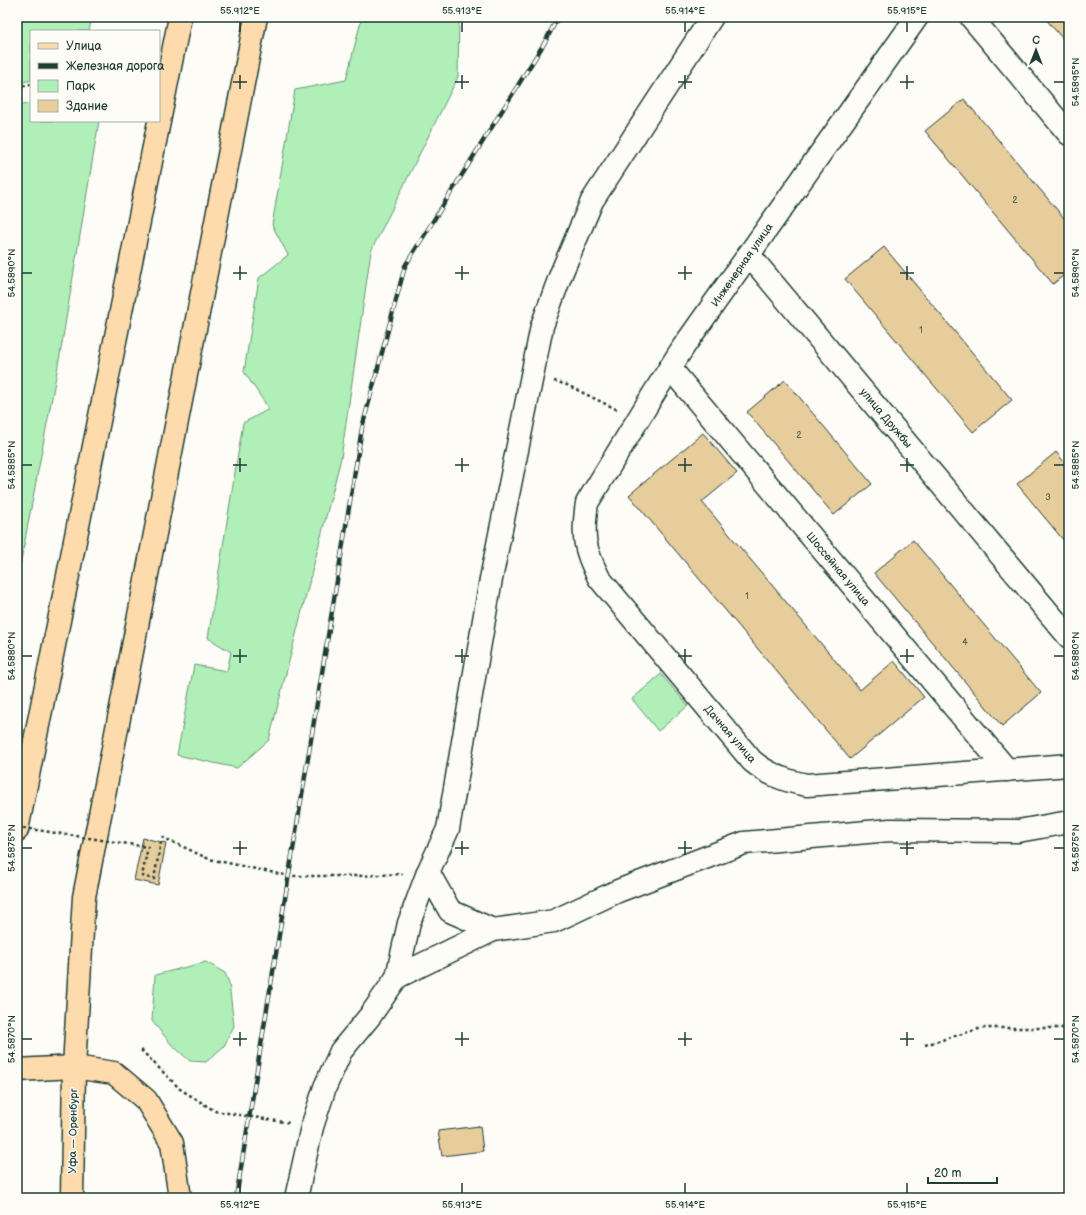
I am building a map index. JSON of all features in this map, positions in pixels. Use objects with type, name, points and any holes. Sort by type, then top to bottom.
[{"type":"main road","points":[[160,117],[180,17]]},
{"type":"main road","name":"Уфа — Оренбург","points":[[72,1196],[74,1067],[84,897],[256,17]]},
{"type":"main road","points":[[17,828],[159,122]]},
{"type":"main road","points":[[17,1070],[74,1067],[114,1073],[146,1100],[172,1143],[180,1198]]},
{"type":"street","points":[[296,1198],[312,1127],[325,1087],[341,1051],[370,1016],[397,977],[409,923],[428,872],[448,829],[491,579],[542,326],[561,274],[592,201],[712,17]]},
{"type":"street","name":"Инженерная улица","points":[[584,522],[587,504],[670,368],[917,17]]},
{"type":"street","points":[[971,17],[1069,134]]},
{"type":"street","name":"улица Дружбы","points":[[749,255],[1069,636]]},
{"type":"street","name":"Шоссейная улица","points":[[670,368],[1007,770]]},
{"type":"street","name":"Дачная улица","points":[[584,522],[584,540],[589,558],[599,578],[752,761],[763,770],[790,782],[807,785],[1069,765]]},
{"type":"street","points":[[397,977],[493,930],[554,921],[618,891],[744,844],[890,830],[1018,831],[1069,822]]},
{"type":"street","points":[[428,872],[450,911],[493,930]]},
{"type":"path","points":[[17,87],[30,84]]},
{"type":"path","points":[[533,373],[567,385],[637,420]]},
{"type":"path","points":[[17,828],[148,847],[142,876],[154,879],[161,842]]},
{"type":"path","points":[[162,837],[209,859],[289,876],[357,876],[428,872]]},
{"type":"path","points":[[925,1045],[982,1028],[1069,1028]]},
{"type":"path","points":[[141,1050],[180,1088],[215,1111],[312,1127]]},
{"type":"green space","points":[[17,17],[92,17],[89,30],[30,30],[30,80],[17,84]]},
{"type":"green space","points":[[362,17],[459,17],[458,77],[371,251],[341,458],[269,740],[237,768],[177,755],[194,665],[227,671],[231,652],[208,638],[243,423],[269,409],[244,372],[259,278],[288,255],[272,225],[295,90],[346,80]]},
{"type":"green space","points":[[30,103],[30,122],[99,122],[60,355],[17,582],[17,106]]},
{"type":"green space","points":[[661,674],[688,706],[658,731],[632,699]]},
{"type":"green space","points":[[206,962],[225,973],[229,983],[234,1026],[224,1046],[206,1062],[190,1061],[171,1044],[152,1021],[155,975]]},
{"type":"building","points":[[1044,17],[1069,17],[1069,46]]},
{"type":"building","points":[[964,99],[1069,224],[1069,271],[1053,284],[925,131]]},
{"type":"building","points":[[884,247],[1012,400],[973,432],[845,279]]},
{"type":"building","points":[[785,380],[872,484],[834,515],[747,412]]},
{"type":"building","points":[[703,433],[737,473],[702,502],[860,690],[894,661],[924,697],[850,759],[629,495]]},
{"type":"building","points":[[1056,452],[1069,468],[1069,547],[1017,484]]},
{"type":"building","points":[[913,540],[1041,693],[1002,726],[874,573]]},
{"type":"building","points":[[143,838],[166,843],[158,885],[134,880]]},
{"type":"building","points":[[480,1126],[483,1151],[442,1156],[438,1131]]},
{"type":"railway","points":[[236,1198],[362,428],[405,266],[545,42],[558,17]]}]
